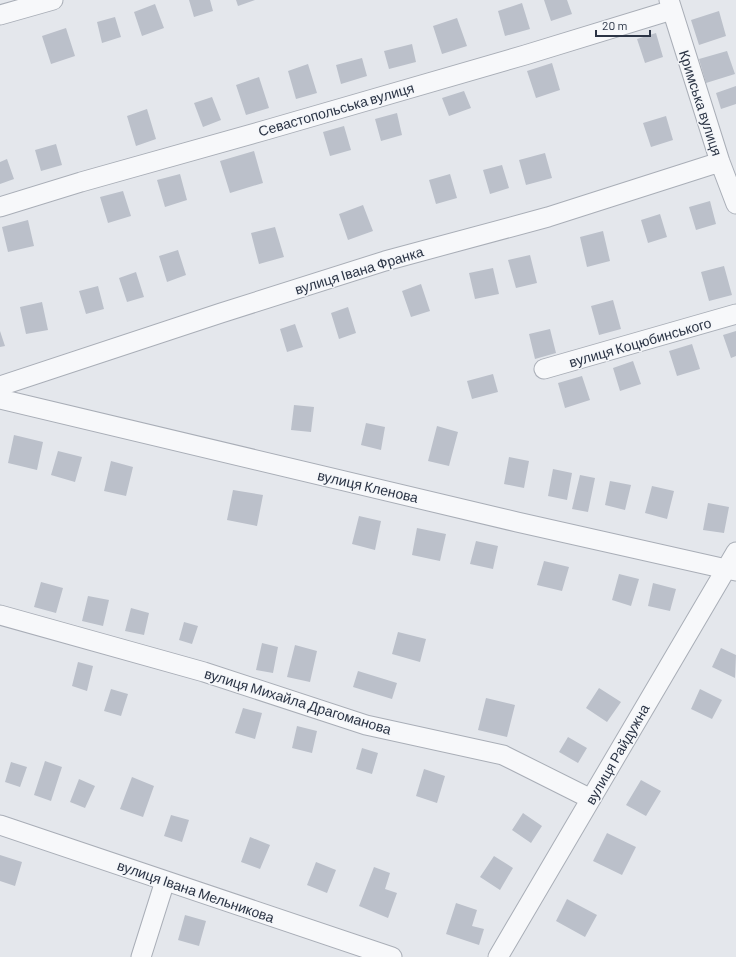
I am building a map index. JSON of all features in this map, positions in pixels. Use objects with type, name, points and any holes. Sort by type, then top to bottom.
[{"type":"street","points":[[0,15],[53,0]]},
{"type":"street","name":"Кримська вулиця","points":[[670,5],[720,162],[736,204]]},
{"type":"street","name":"Севастопольська вулиця","points":[[0,207],[81,182],[524,55],[670,5]]},
{"type":"street","name":"вулиця Івана Франка","points":[[0,386],[221,312],[377,263],[548,216],[720,162]]},
{"type":"street","name":"вулиця Коцюбинського","points":[[544,369],[736,314]]},
{"type":"street","name":"вулиця Кленова","points":[[0,399],[509,520],[731,570]]},
{"type":"street","name":"вулиця Райдужна","points":[[498,957],[591,799],[731,570],[736,552]]},
{"type":"street","name":"вулиця Михайла Драгоманова","points":[[0,615],[204,672],[366,725],[503,755],[591,799]]},
{"type":"street","name":"вулиця Івана Мельникова","points":[[0,825],[392,957]]},
{"type":"street","points":[[141,957],[165,881]]},
{"type":"building","points":[[189,0],[210,0],[213,11],[194,17]]},
{"type":"building","points":[[236,0],[255,0],[238,6]]},
{"type":"building","points":[[544,0],[567,0],[572,14],[551,21]]},
{"type":"building","points":[[522,3],[530,29],[505,36],[498,11]]},
{"type":"building","points":[[155,4],[164,28],[142,36],[134,12]]},
{"type":"building","points":[[719,11],[726,36],[699,45],[691,20]]},
{"type":"building","points":[[115,17],[121,37],[102,43],[97,22]]},
{"type":"building","points":[[457,18],[467,46],[442,54],[433,26]]},
{"type":"building","points":[[66,28],[75,56],[51,64],[42,36]]},
{"type":"building","points":[[656,33],[663,57],[645,63],[637,39]]},
{"type":"building","points":[[412,44],[416,62],[389,69],[384,51]]},
{"type":"building","points":[[727,51],[735,74],[706,83],[699,59]]},
{"type":"building","points":[[362,58],[367,76],[341,84],[336,65]]},
{"type":"building","points":[[552,63],[560,90],[536,98],[527,71]]},
{"type":"building","points":[[308,64],[317,93],[296,99],[288,71]]},
{"type":"building","points":[[259,77],[269,108],[246,115],[236,85]]},
{"type":"building","points":[[736,86],[736,104],[721,109],[716,93]]},
{"type":"building","points":[[464,91],[471,108],[449,116],[442,98]]},
{"type":"building","points":[[212,97],[221,120],[203,127],[194,103]]},
{"type":"building","points":[[147,109],[156,139],[136,146],[127,116]]},
{"type":"building","points":[[397,113],[402,135],[381,141],[375,119]]},
{"type":"building","points":[[666,116],[673,140],[651,147],[643,123]]},
{"type":"building","points":[[344,126],[351,150],[330,156],[323,132]]},
{"type":"building","points":[[56,144],[62,165],[41,171],[35,150]]},
{"type":"building","points":[[254,151],[263,183],[230,193],[220,161]]},
{"type":"building","points":[[545,153],[552,178],[526,185],[519,160]]},
{"type":"building","points":[[7,159],[14,179],[0,184],[0,162]]},
{"type":"building","points":[[502,165],[509,188],[490,194],[483,170]]},
{"type":"building","points":[[180,174],[187,200],[165,207],[157,180]]},
{"type":"building","points":[[450,174],[457,198],[436,204],[429,180]]},
{"type":"building","points":[[123,191],[131,216],[108,223],[100,197]]},
{"type":"building","points":[[710,201],[716,224],[696,230],[689,207]]},
{"type":"building","points":[[363,205],[373,231],[348,240],[339,214]]},
{"type":"building","points":[[660,214],[667,237],[648,243],[641,220]]},
{"type":"building","points":[[28,220],[34,246],[8,252],[2,227]]},
{"type":"building","points":[[275,227],[284,257],[259,264],[251,233]]},
{"type":"building","points":[[603,231],[610,261],[587,267],[580,237]]},
{"type":"building","points":[[178,250],[186,275],[167,282],[159,256]]},
{"type":"building","points":[[530,255],[537,283],[516,288],[508,260]]},
{"type":"building","points":[[724,266],[732,295],[709,301],[701,272]]},
{"type":"building","points":[[493,268],[499,294],[475,299],[469,273]]},
{"type":"building","points":[[136,272],[144,297],[127,302],[119,278]]},
{"type":"building","points":[[421,284],[430,311],[411,317],[402,291]]},
{"type":"building","points":[[98,286],[104,309],[86,314],[79,291]]},
{"type":"building","points":[[613,300],[621,329],[599,335],[591,306]]},
{"type":"building","points":[[42,302],[48,330],[26,334],[20,307]]},
{"type":"building","points":[[348,307],[356,333],[339,339],[331,313]]},
{"type":"building","points":[[295,324],[303,347],[287,352],[280,329]]},
{"type":"building","points":[[550,329],[556,353],[535,359],[529,334]]},
{"type":"building","points":[[0,331],[5,346],[0,347]]},
{"type":"building","points":[[736,331],[736,356],[731,358],[723,335]]},
{"type":"building","points":[[692,344],[700,369],[677,376],[669,351]]},
{"type":"building","points":[[633,361],[641,384],[620,391],[613,368]]},
{"type":"building","points":[[493,374],[498,392],[472,399],[467,381]]},
{"type":"building","points":[[582,376],[590,400],[565,408],[558,383]]},
{"type":"building","points":[[294,405],[314,407],[311,432],[291,430]]},
{"type":"building","points":[[366,423],[385,427],[381,450],[361,445]]},
{"type":"building","points":[[437,426],[458,432],[449,466],[428,461]]},
{"type":"building","points":[[14,435],[43,442],[37,470],[8,463]]},
{"type":"building","points":[[58,451],[82,457],[75,482],[51,475]]},
{"type":"building","points":[[509,457],[529,461],[524,488],[504,484]]},
{"type":"building","points":[[111,461],[133,467],[126,496],[104,491]]},
{"type":"building","points":[[553,469],[572,473],[567,500],[548,496]]},
{"type":"building","points":[[580,475],[595,478],[588,512],[572,509]]},
{"type":"building","points":[[610,481],[631,485],[625,510],[605,505]]},
{"type":"building","points":[[652,486],[674,491],[667,519],[645,513]]},
{"type":"building","points":[[233,490],[263,495],[257,526],[227,520]]},
{"type":"building","points":[[708,503],[729,507],[724,533],[703,530]]},
{"type":"building","points":[[359,516],[381,521],[375,550],[352,544]]},
{"type":"building","points":[[417,528],[446,534],[440,561],[412,555]]},
{"type":"building","points":[[476,541],[498,546],[493,569],[470,564]]},
{"type":"building","points":[[544,561],[569,567],[562,591],[537,585]]},
{"type":"building","points":[[619,574],[639,579],[631,606],[612,600]]},
{"type":"building","points":[[41,582],[63,588],[56,613],[34,607]]},
{"type":"building","points":[[653,583],[676,589],[670,611],[648,606]]},
{"type":"building","points":[[88,596],[109,600],[103,626],[82,621]]},
{"type":"building","points":[[131,608],[149,613],[144,635],[125,631]]},
{"type":"building","points":[[184,622],[198,626],[192,644],[179,640]]},
{"type":"building","points":[[398,632],[426,639],[420,662],[392,654]]},
{"type":"building","points":[[262,643],[278,647],[273,673],[256,670]]},
{"type":"building","points":[[295,645],[317,651],[310,682],[287,677]]},
{"type":"building","points":[[721,648],[736,655],[735,678],[712,667]]},
{"type":"building","points":[[78,662],[93,666],[87,691],[72,686]]},
{"type":"building","points":[[358,671],[397,683],[392,699],[353,687]]},
{"type":"building","points":[[599,688],[621,702],[607,722],[586,708]]},
{"type":"building","points":[[111,689],[128,694],[121,716],[104,711]]},
{"type":"building","points":[[700,689],[722,700],[712,719],[691,709]]},
{"type":"building","points":[[486,698],[515,705],[507,737],[478,730]]},
{"type":"building","points":[[243,708],[262,713],[255,739],[235,733]]},
{"type":"building","points":[[297,726],[317,731],[312,753],[292,748]]},
{"type":"building","points":[[568,737],[587,748],[578,763],[559,752]]},
{"type":"building","points":[[362,748],[378,753],[372,774],[356,769]]},
{"type":"building","points":[[45,761],[62,767],[51,801],[34,795]]},
{"type":"building","points":[[11,762],[27,767],[20,787],[5,782]]},
{"type":"building","points":[[424,769],[445,776],[437,803],[416,796]]},
{"type":"building","points":[[132,777],[154,786],[143,817],[120,809]]},
{"type":"building","points":[[79,779],[95,786],[85,808],[70,802]]},
{"type":"building","points":[[641,780],[661,791],[646,816],[626,805]]},
{"type":"building","points":[[523,813],[542,826],[531,843],[512,830]]},
{"type":"building","points":[[171,815],[189,820],[182,842],[164,836]]},
{"type":"building","points":[[607,833],[636,847],[622,875],[593,861]]},
{"type":"building","points":[[250,837],[270,845],[260,869],[241,862]]},
{"type":"building","points":[[0,855],[22,862],[15,886],[0,881]]},
{"type":"building","points":[[494,856],[513,868],[500,890],[480,877]]},
{"type":"building","points":[[316,862],[336,870],[327,893],[307,885]]},
{"type":"building","points":[[374,867],[390,873],[385,889],[397,893],[388,918],[359,906]]},
{"type":"building","points":[[567,899],[597,915],[585,937],[556,921]]},
{"type":"building","points":[[456,903],[477,910],[472,926],[484,929],[479,945],[446,934]]},
{"type":"building","points":[[185,915],[206,921],[199,946],[178,940]]}]
